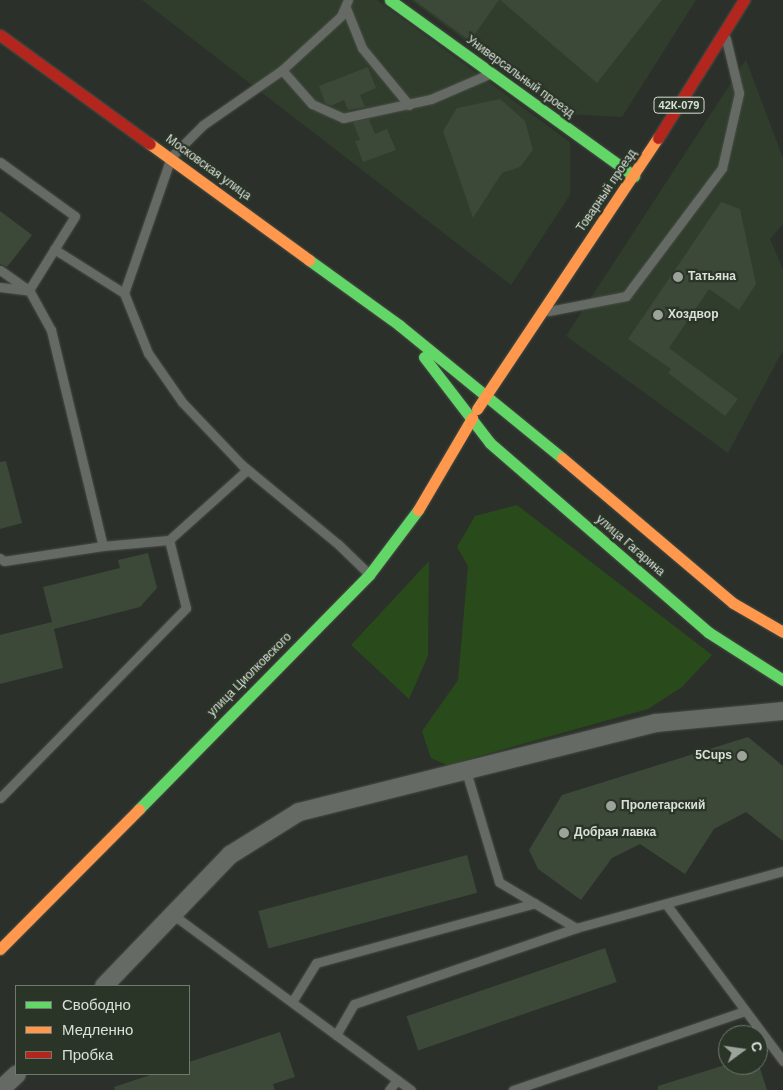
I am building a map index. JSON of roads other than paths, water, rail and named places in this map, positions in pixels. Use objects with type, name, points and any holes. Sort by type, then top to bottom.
[{"type":"main road","name":"Универсальный проезд","points":[[390,0],[490,74],[634,176]]},
{"type":"main road","name":"Товарный проезд","points":[[486,394],[634,176],[744,0]]},
{"type":"main road","name":"Московская улица","points":[[0,35],[171,157],[399,325],[486,394]]},
{"type":"main road","name":"Московская улица","points":[[399,325],[472,418]]},
{"type":"main road","name":"улица Циолковского","points":[[0,949],[369,574],[428,497],[486,394]]},
{"type":"main road","name":"улица Гагарина","points":[[486,394],[733,603],[783,632]]},
{"type":"main road","name":"улица Гагарина","points":[[472,418],[490,443],[708,632],[783,680]]},
{"type":"street","points":[[105,985],[230,855],[299,812],[656,723],[783,712]]},
{"type":"street","points":[[0,1090],[16,1075]]},
{"type":"lane","points":[[124,293],[171,157],[203,125],[282,70],[347,4],[362,48],[409,105]]},
{"type":"lane","points":[[541,313],[626,296],[722,168],[740,93],[724,33]]},
{"type":"lane","points":[[282,70],[312,104],[343,118],[409,105],[490,74]]},
{"type":"lane","points":[[0,162],[75,216],[29,290]]},
{"type":"lane","points":[[54,249],[124,293],[148,354],[182,402],[248,470],[338,544],[369,574]]},
{"type":"lane","points":[[0,270],[29,290],[52,330],[103,546]]},
{"type":"lane","points":[[0,286],[29,290]]},
{"type":"lane","points":[[0,558],[4,561],[103,546],[169,540],[248,470]]},
{"type":"lane","points":[[0,798],[186,608],[169,540]]},
{"type":"lane","points":[[466,771],[499,882],[576,928]]},
{"type":"lane","points":[[336,1035],[354,1004],[576,928],[783,871]]},
{"type":"lane","points":[[292,1002],[316,964],[535,903]]},
{"type":"lane","points":[[666,904],[783,1061]]},
{"type":"lane","points":[[172,914],[411,1090]]},
{"type":"lane","points":[[512,1090],[746,1011]]},
{"type":"lane","points":[[389,1090],[397,1080]]},
{"type":"place","name":"Татьяна","points":[[678,277]]},
{"type":"place","name":"Хоздвор","points":[[658,315]]},
{"type":"place","name":"5Cups","points":[[742,756]]},
{"type":"place","name":"Пролетарский","points":[[611,806]]},
{"type":"place","name":"Добрая лавка","points":[[564,833]]}]
